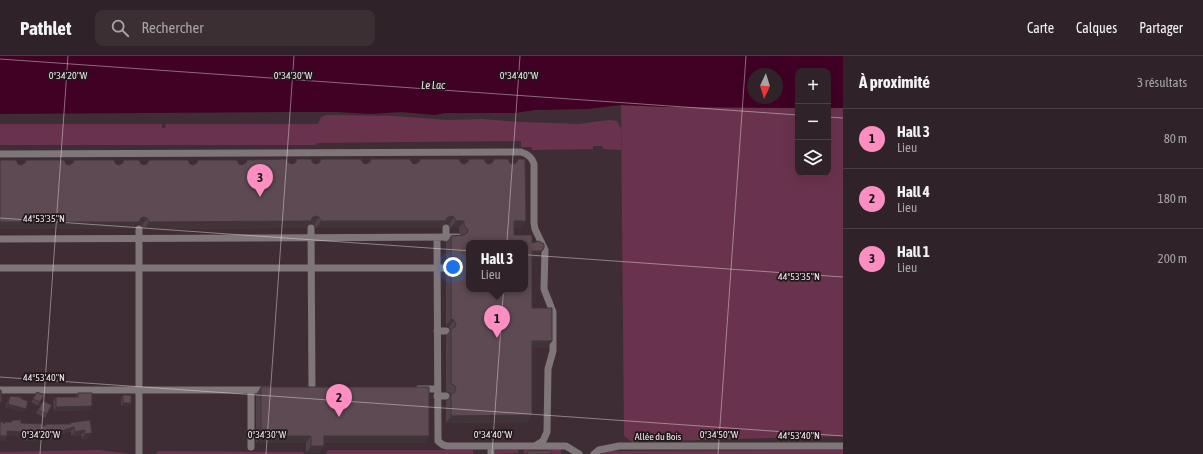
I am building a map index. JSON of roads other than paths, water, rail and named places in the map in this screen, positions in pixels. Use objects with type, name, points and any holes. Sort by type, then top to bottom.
[{"type":"street","points":[[0,154],[16,157],[312,157],[508,156],[525,153],[530,156],[533,161],[534,223],[535,229],[546,250],[544,289],[553,312],[553,351],[548,369],[547,432],[543,441],[535,446]]},
{"type":"street","points":[[311,228],[308,390],[320,390]]},
{"type":"street","points":[[446,228],[446,238]]},
{"type":"street","points":[[138,229],[139,454]]},
{"type":"street","points":[[0,239],[458,237]]},
{"type":"street","points":[[437,238],[438,441],[447,446],[566,446],[579,454]]},
{"type":"street","points":[[0,268],[446,268]]},
{"type":"street","points":[[437,332],[446,331]]},
{"type":"street","points":[[414,389],[446,396]]},
{"type":"street","points":[[0,390],[274,390]]},
{"type":"street","points":[[251,390],[251,447]]},
{"type":"street","points":[[478,446],[478,454]]},
{"type":"street","points":[[491,446],[491,454]]},
{"type":"street","name":"Allée du Bois","points":[[594,454],[600,450],[619,446],[843,446]]},
{"type":"water","name":"Le Lac","points":[[0,56],[843,56],[843,108],[831,108],[831,68],[795,68],[795,108],[621,105],[588,109],[535,110],[515,113],[445,113],[435,115],[401,112],[370,114],[338,112],[0,114]]},
{"type":"place","name":"Hall 1","points":[[260,197]]},
{"type":"place","name":"Hall 3","points":[[497,338]]},
{"type":"place","name":"Hall 4","points":[[339,417]]}]
